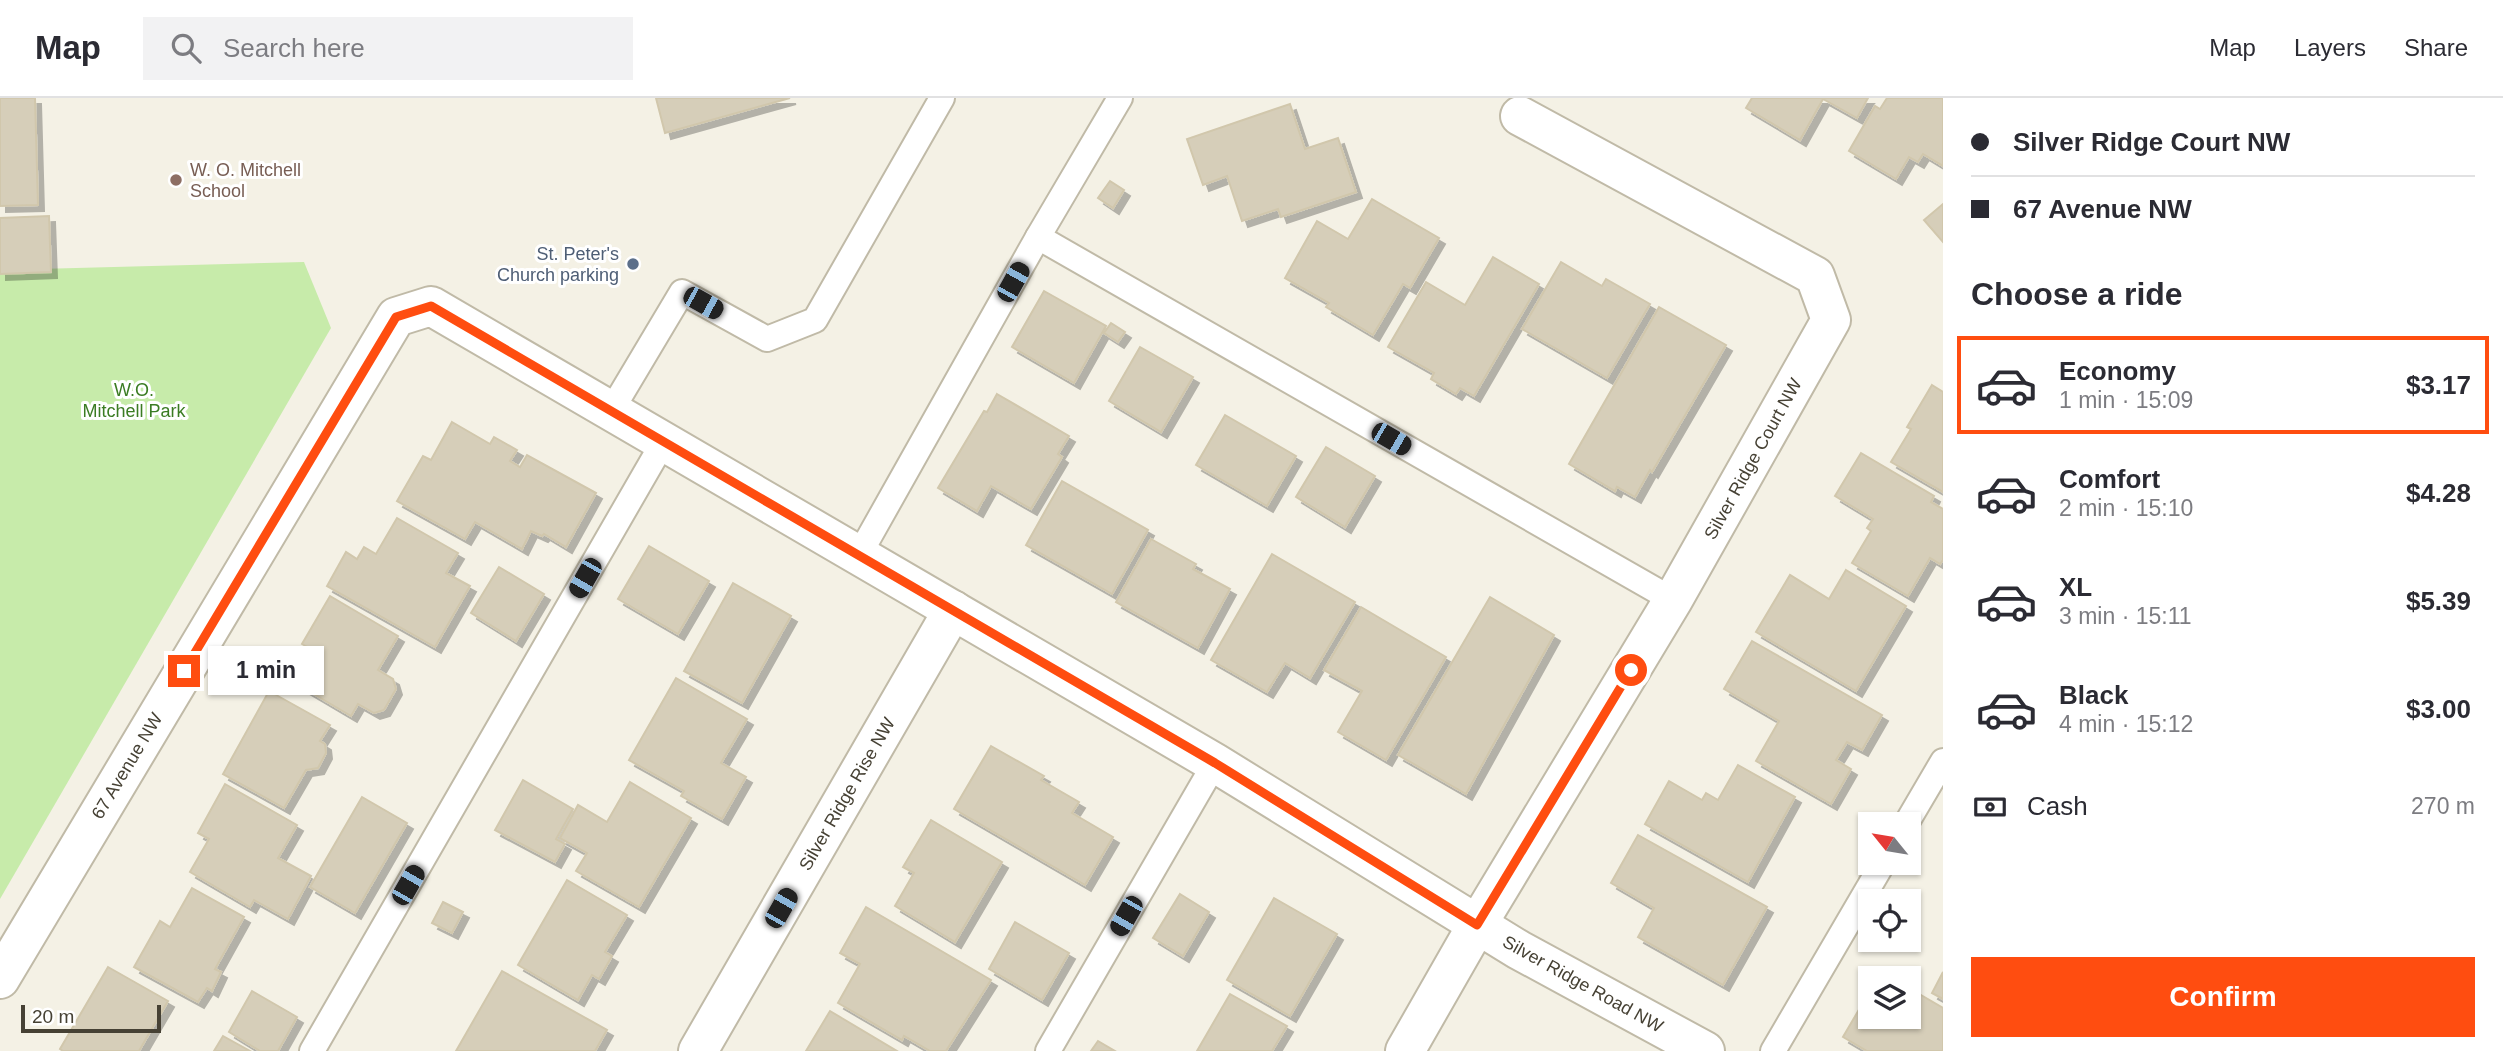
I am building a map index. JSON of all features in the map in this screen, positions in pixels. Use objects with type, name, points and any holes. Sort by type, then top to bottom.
[{"type":"street","name":"Silver Ridge Court NW","points":[[1477,925],[1673,600],[1832,320],[1815,276],[1520,116]]},
{"type":"street","name":"Silver Ridge Road NW","points":[[413,311],[431,306],[1215,763],[1519,950],[1705,1051]]},
{"type":"street","name":"67 Avenue NW","points":[[0,979],[396,317],[413,311]]},
{"type":"street","name":"Silver Ridge Rise NW","points":[[698,1051],[953,610]]},
{"type":"street","points":[[1405,1051],[1477,925]]},
{"type":"lane","points":[[611,411],[682,292],[767,339],[814,320],[942,98]]},
{"type":"lane","points":[[859,555],[1038,237],[1120,98]]},
{"type":"lane","points":[[1038,237],[1673,600]]},
{"type":"lane","points":[[312,1051],[664,442]]},
{"type":"lane","points":[[1913,812],[1943,761]]},
{"type":"lane","points":[[1048,1051],[1215,763]]},
{"type":"lane","points":[[1773,1051],[1876,875]]},
{"type":"green space","name":"W.O. Mitchell Park","points":[[304,262],[331,328],[0,899],[0,270]]},
{"type":"building","points":[[0,98],[35,98],[38,205],[0,206]]},
{"type":"building","points":[[656,98],[790,98],[665,133]]},
{"type":"building","points":[[1752,98],[1868,98],[1857,118],[1823,99],[1800,140],[1746,108]]},
{"type":"building","points":[[1887,98],[1943,98],[1943,166],[1923,154],[1918,162],[1909,157],[1896,179],[1849,151],[1875,106],[1880,109]]},
{"type":"building","points":[[1290,104],[1305,149],[1338,138],[1356,192],[1281,217],[1278,209],[1242,221],[1227,176],[1203,185],[1187,139]]},
{"type":"building","points":[[1110,181],[1124,190],[1113,208],[1098,198]]},
{"type":"building","points":[[1372,199],[1439,238],[1410,288],[1403,284],[1373,335],[1326,307],[1329,303],[1285,278],[1317,221],[1348,239]]},
{"type":"building","points":[[1943,204],[1943,242],[1924,220]]},
{"type":"building","points":[[49,216],[51,272],[0,274],[0,218]]},
{"type":"building","points":[[1493,257],[1539,284],[1474,396],[1460,388],[1456,394],[1431,379],[1434,373],[1388,347],[1426,282],[1465,305]]},
{"type":"building","points":[[1561,262],[1602,286],[1606,279],[1650,304],[1607,378],[1522,329]]},
{"type":"building","points":[[1044,291],[1106,326],[1074,383],[1012,347]]},
{"type":"building","points":[[1659,307],[1726,345],[1635,497],[1617,487],[1615,491],[1569,464]]},
{"type":"building","points":[[1111,323],[1125,332],[1118,342],[1104,333]]},
{"type":"building","points":[[1140,347],[1193,377],[1161,432],[1109,401]]},
{"type":"building","points":[[1932,385],[1943,392],[1943,492],[1891,462],[1911,429],[1907,427]]},
{"type":"building","points":[[997,394],[1069,436],[1058,454],[1062,457],[1031,509],[991,486],[977,511],[938,488]]},
{"type":"building","points":[[1225,415],[1296,456],[1267,506],[1196,465]]},
{"type":"building","points":[[452,422],[490,444],[494,437],[517,450],[510,461],[520,467],[527,455],[596,493],[566,547],[544,534],[542,536],[531,531],[522,549],[475,522],[465,539],[397,501],[423,456],[431,460]]},
{"type":"building","points":[[1326,447],[1375,476],[1345,527],[1296,497]]},
{"type":"building","points":[[1861,453],[1934,496],[1931,502],[1943,509],[1943,560],[1940,564],[1930,558],[1908,596],[1852,563],[1871,531],[1867,528],[1873,519],[1835,496]]},
{"type":"building","points":[[1062,481],[1148,530],[1112,594],[1026,545]]},
{"type":"building","points":[[397,518],[458,553],[446,573],[470,586],[435,647],[327,586],[346,552],[357,559],[364,547],[376,554]]},
{"type":"building","points":[[1151,539],[1196,564],[1193,569],[1230,589],[1198,648],[1116,602]]},
{"type":"building","points":[[649,546],[709,581],[678,634],[618,599]]},
{"type":"building","points":[[1272,554],[1355,602],[1310,678],[1285,663],[1267,692],[1211,660]]},
{"type":"building","points":[[499,567],[544,594],[516,641],[471,613]]},
{"type":"building","points":[[1846,570],[1906,606],[1856,691],[1756,632],[1790,575],[1829,599]]},
{"type":"building","points":[[733,583],[791,616],[742,703],[684,671]]},
{"type":"building","points":[[330,596],[398,636],[378,670],[393,679],[396,689],[384,710],[374,713],[358,704],[351,716],[290,680],[309,648],[302,644]]},
{"type":"building","points":[[1490,597],[1554,635],[1466,794],[1398,755]]},
{"type":"building","points":[[1361,607],[1446,657],[1386,760],[1338,732],[1362,691],[1324,670]]},
{"type":"building","points":[[1752,641],[1882,715],[1862,750],[1847,742],[1836,760],[1851,769],[1831,804],[1756,761],[1779,721],[1724,689]]},
{"type":"building","points":[[676,678],[747,719],[721,763],[746,777],[722,819],[681,796],[684,791],[629,760]]},
{"type":"building","points":[[269,691],[330,725],[320,741],[325,744],[326,753],[318,768],[306,770],[284,808],[223,774]]},
{"type":"building","points":[[991,746],[1044,776],[1041,780],[1079,802],[1072,813],[1113,837],[1085,885],[954,809]]},
{"type":"building","points":[[1738,765],[1795,797],[1748,882],[1645,824],[1669,781],[1702,800],[1706,793],[1718,800]]},
{"type":"building","points":[[523,780],[573,809],[556,839],[565,844],[555,862],[495,830]]},
{"type":"building","points":[[630,782],[691,818],[639,907],[576,871],[587,853],[560,838],[578,805],[607,822]]},
{"type":"building","points":[[225,784],[297,825],[278,858],[311,876],[288,919],[254,900],[250,907],[190,872],[209,839],[198,833]]},
{"type":"building","points":[[362,797],[407,823],[355,913],[310,887]]},
{"type":"building","points":[[931,820],[1002,862],[955,942],[895,906],[914,873],[903,867]]},
{"type":"building","points":[[1638,835],[1767,907],[1723,985],[1638,937],[1654,908],[1611,883]]},
{"type":"building","points":[[567,880],[627,915],[605,952],[612,956],[599,979],[592,975],[578,1000],[518,965]]},
{"type":"building","points":[[192,888],[244,917],[215,969],[221,972],[212,991],[207,988],[198,1002],[134,967],[160,921],[170,927]]},
{"type":"building","points":[[1180,894],[1209,912],[1183,956],[1153,938]]},
{"type":"building","points":[[1274,898],[1337,934],[1290,1016],[1227,980]]},
{"type":"building","points":[[443,902],[463,912],[452,933],[432,923]]},
{"type":"building","points":[[866,907],[991,980],[946,1051],[930,1051],[904,1036],[902,1040],[838,1003],[860,964],[840,953]]},
{"type":"building","points":[[1015,922],[1069,953],[1042,1000],[989,969]]},
{"type":"building","points":[[108,967],[168,1001],[139,1051],[63,1051],[60,1049]]},
{"type":"building","points":[[502,971],[607,1030],[595,1051],[456,1051]]},
{"type":"building","points":[[1943,972],[1943,999],[1932,993]]},
{"type":"building","points":[[252,991],[297,1017],[278,1051],[260,1051],[229,1032]]},
{"type":"building","points":[[1230,994],[1287,1026],[1272,1051],[1197,1051]]},
{"type":"building","points":[[1921,995],[1943,1008],[1943,1051],[1867,1051],[1843,1037],[1858,1011],[1858,1029],[1921,1029]]},
{"type":"building","points":[[830,1011],[897,1051],[806,1051]]},
{"type":"building","points":[[223,1036],[250,1051],[214,1051]]},
{"type":"building","points":[[1098,1041],[1115,1051],[1091,1051]]},
{"type":"place","name":"W. O. Mitchell School","points":[[176,180]]},
{"type":"place","name":"St. Peter's Church parking","points":[[633,264]]},
{"type":"route","points":[[184,671],[396,317],[431,306],[1215,763],[1477,925],[1631,670]]}]
